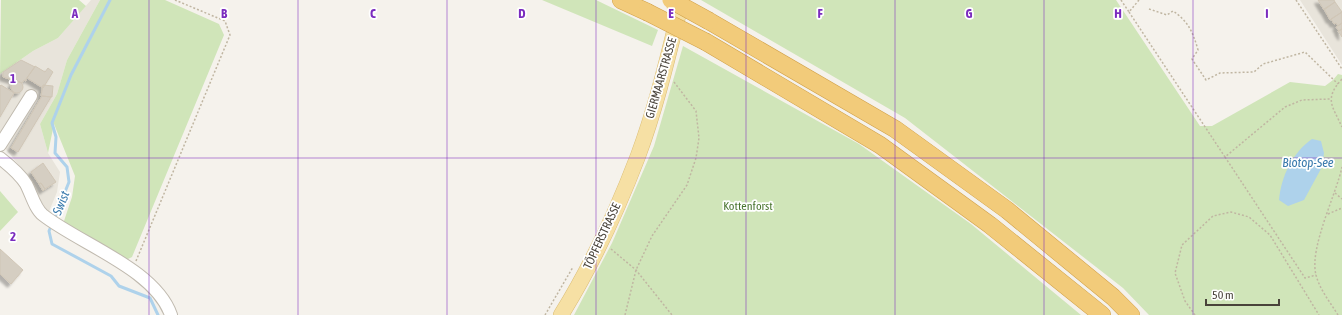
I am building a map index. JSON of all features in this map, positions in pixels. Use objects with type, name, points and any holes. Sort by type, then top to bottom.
[{"type":"highway","points":[[621,0],[706,42],[880,145],[990,225],[1102,315]]},
{"type":"highway","points":[[671,0],[894,129],[1007,210],[1113,297],[1131,315]]},
{"type":"main road","name":"GIERMAARSTRASSE","points":[[638,155],[663,75],[682,0]]},
{"type":"main road","name":"TÖPFERSTRASSE","points":[[561,315],[588,268],[638,155]]},
{"type":"lane","points":[[0,145],[30,96]]},
{"type":"lane","points":[[0,158],[25,182],[42,214],[61,228],[132,270],[152,286],[171,315]]},
{"type":"path","points":[[132,270],[230,35],[224,21],[175,0]]},
{"type":"path","points":[[1121,0],[1305,278]]},
{"type":"path","points":[[1129,12],[1139,0]]},
{"type":"path","points":[[1296,0],[1342,69]]},
{"type":"path","points":[[1150,9],[1167,15],[1173,11],[1182,17],[1188,24],[1194,36],[1198,50],[1192,59],[1206,80],[1220,74],[1254,72],[1263,64],[1305,52],[1338,84]]},
{"type":"path","points":[[625,315],[636,270],[652,236],[687,185],[696,158],[699,138],[696,111],[671,78],[663,75]]},
{"type":"path","points":[[1342,79],[1332,91],[1330,99],[1342,127]]},
{"type":"path","points":[[1225,157],[1285,107],[1302,100],[1330,99]]},
{"type":"path","points":[[1338,315],[1322,291],[1314,268],[1319,241],[1342,167]]},
{"type":"path","points":[[1335,193],[1342,200]]},
{"type":"path","points":[[1328,214],[1342,208]]},
{"type":"path","points":[[1195,315],[1185,301],[1175,273],[1182,245],[1213,216],[1231,212],[1248,217],[1270,235],[1319,315]]},
{"type":"path","points":[[601,240],[636,270],[672,315]]},
{"type":"path","points":[[545,315],[577,262]]},
{"type":"path","points":[[1299,281],[1316,276]]},
{"type":"shaded area","points":[[91,0],[100,0],[67,60],[57,94],[40,124],[48,153],[60,172],[57,192],[48,214],[44,211],[27,175],[0,142],[0,74],[33,51],[58,38]]},
{"type":"shaded area","points":[[1300,0],[1342,0],[1342,65]]},
{"type":"green space","points":[[1,0],[79,0],[86,6],[58,38],[33,51],[0,74]]},
{"type":"green space","points":[[100,0],[165,0],[219,24],[224,35],[132,257],[124,261],[63,224],[72,197],[75,176],[54,124],[48,153],[40,124],[57,94],[67,60]]},
{"type":"green space","points":[[542,0],[596,0],[658,30],[652,46]]},
{"type":"green space","points":[[701,0],[1116,0],[1200,126],[1212,126],[1290,82],[1325,86],[1338,74],[1342,75],[1342,315],[1149,315],[1123,288],[905,118]]},
{"type":"green space","name":"Kottenforst","points":[[683,46],[859,144],[971,224],[1081,315],[574,315],[612,243],[654,146]]},
{"type":"green space","points":[[0,191],[18,212],[0,231]]},
{"type":"water","name":"Biotop-See","points":[[1312,139],[1321,141],[1324,153],[1322,167],[1304,200],[1288,206],[1279,200],[1285,174],[1293,158]]},
{"type":"building","points":[[1318,0],[1334,0],[1335,2],[1324,10]]},
{"type":"building","points":[[1335,2],[1342,12],[1330,20],[1324,9]]},
{"type":"building","points":[[1342,12],[1342,23],[1338,26],[1336,23],[1334,24],[1331,19]]},
{"type":"building","points":[[1342,23],[1342,29],[1339,31],[1336,27]]},
{"type":"building","points":[[1342,29],[1342,37],[1338,31]]},
{"type":"building","points":[[21,60],[35,67],[26,81],[24,80],[22,83],[3,77],[3,72]]},
{"type":"building","points":[[35,66],[45,72],[48,68],[53,72],[43,88],[27,78]]},
{"type":"building","points":[[19,81],[22,82],[22,92],[15,93],[12,92],[11,85],[12,82]]},
{"type":"building","points":[[1,85],[14,93],[0,117],[0,86]]},
{"type":"building","points":[[43,85],[53,86],[52,97],[41,96]]},
{"type":"building","points":[[42,96],[51,97],[18,152],[11,148]]},
{"type":"building","points":[[43,163],[56,182],[45,189],[41,183],[39,184],[31,172]]},
{"type":"building","points":[[41,183],[45,189],[43,191],[39,184]]},
{"type":"building","points":[[0,249],[23,270],[11,284],[0,274]]},
{"type":"waterway","name":"Swist","points":[[54,219],[69,182],[67,167],[55,153],[56,137],[52,123],[71,75],[110,0]]},
{"type":"waterway","name":"Swist","points":[[52,224],[49,231],[52,244],[111,276],[119,286],[150,298],[158,315]]}]
